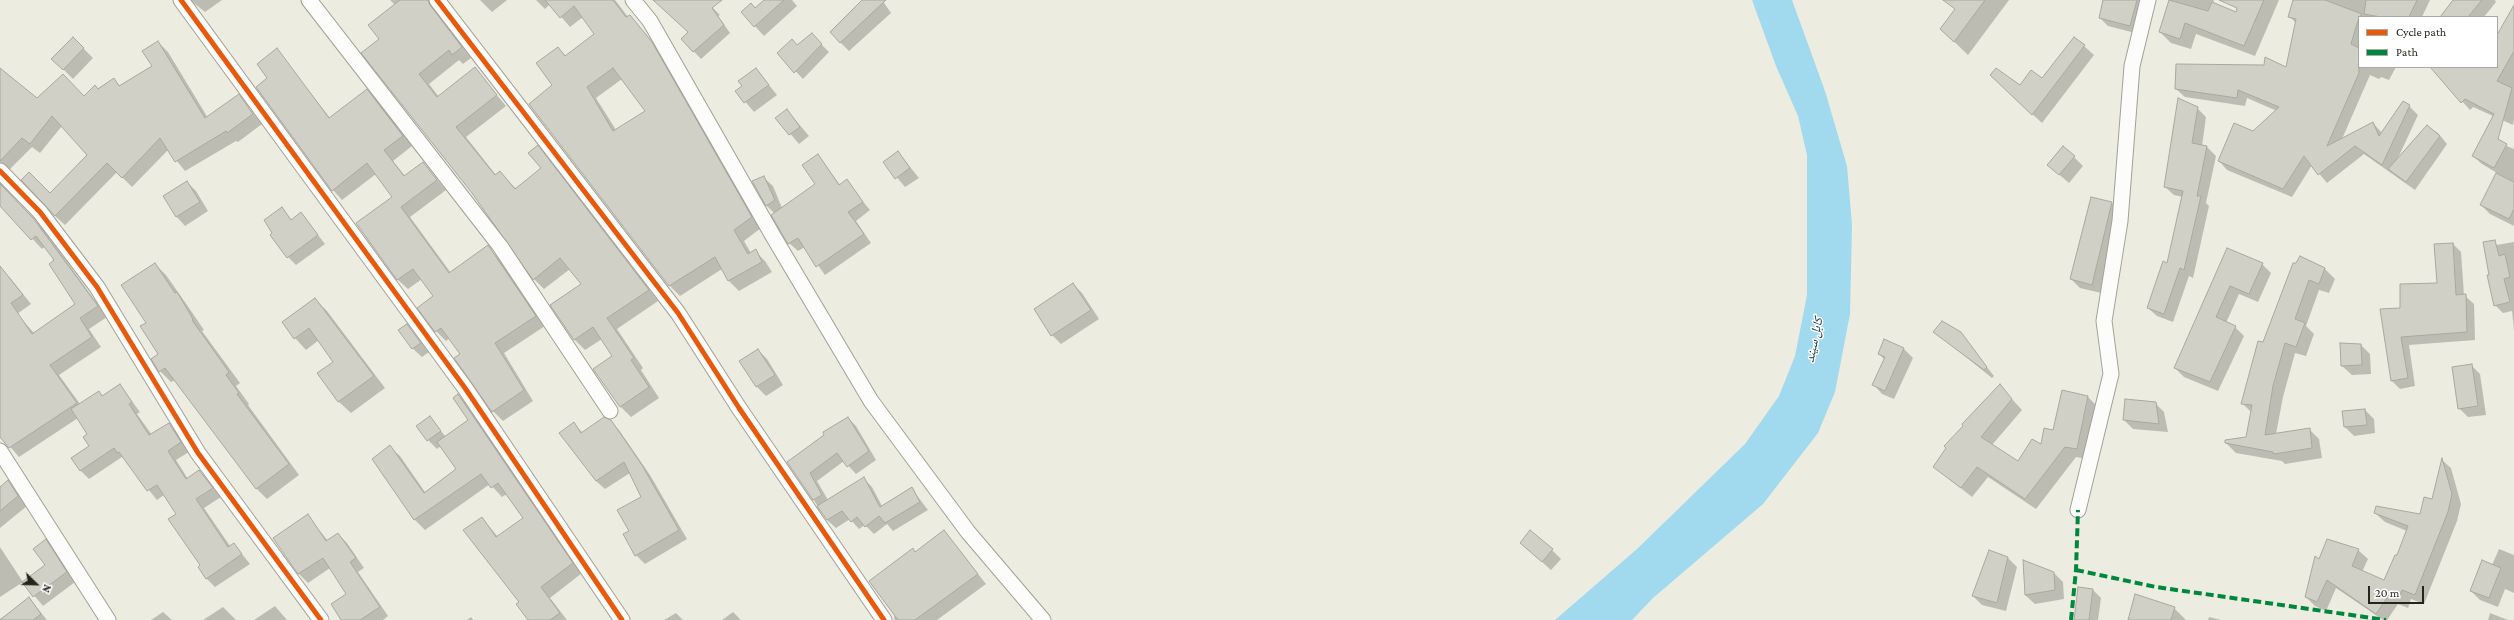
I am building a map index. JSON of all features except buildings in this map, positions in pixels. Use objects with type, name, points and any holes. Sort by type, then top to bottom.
[{"type":"street","points":[[181,0],[465,388],[622,620]]},
{"type":"street","points":[[309,0],[500,246],[610,411]]},
{"type":"street","points":[[437,0],[678,313],[738,408],[884,620]]},
{"type":"street","points":[[633,0],[650,21],[772,236],[871,401],[968,532],[1043,620]]},
{"type":"street","points":[[2078,510],[2111,374],[2104,321],[2120,221],[2132,66],[2148,0]]},
{"type":"street","points":[[0,171],[40,212],[97,287],[198,453],[320,620]]},
{"type":"street","points":[[0,451],[108,620]]},
{"type":"water","name":"کابل سيند","points":[[1752,0],[1792,0],[1825,91],[1847,166],[1852,225],[1850,314],[1835,392],[1818,433],[1763,504],[1653,598],[1632,620],[1555,620],[1637,549],[1745,444],[1779,396],[1795,356],[1807,295],[1807,155],[1798,116],[1776,66]]},
{"type":"marked path","points":[[2071,620],[2076,570],[2078,510]]},
{"type":"marked path","points":[[2076,570],[2156,587],[2386,620]]},
{"type":"cycle path","points":[[181,0],[465,388],[622,620]]},
{"type":"cycle path","points":[[437,0],[678,313],[739,408],[884,620]]},
{"type":"cycle path","points":[[0,171],[40,212],[97,287],[198,453],[321,620]]}]
